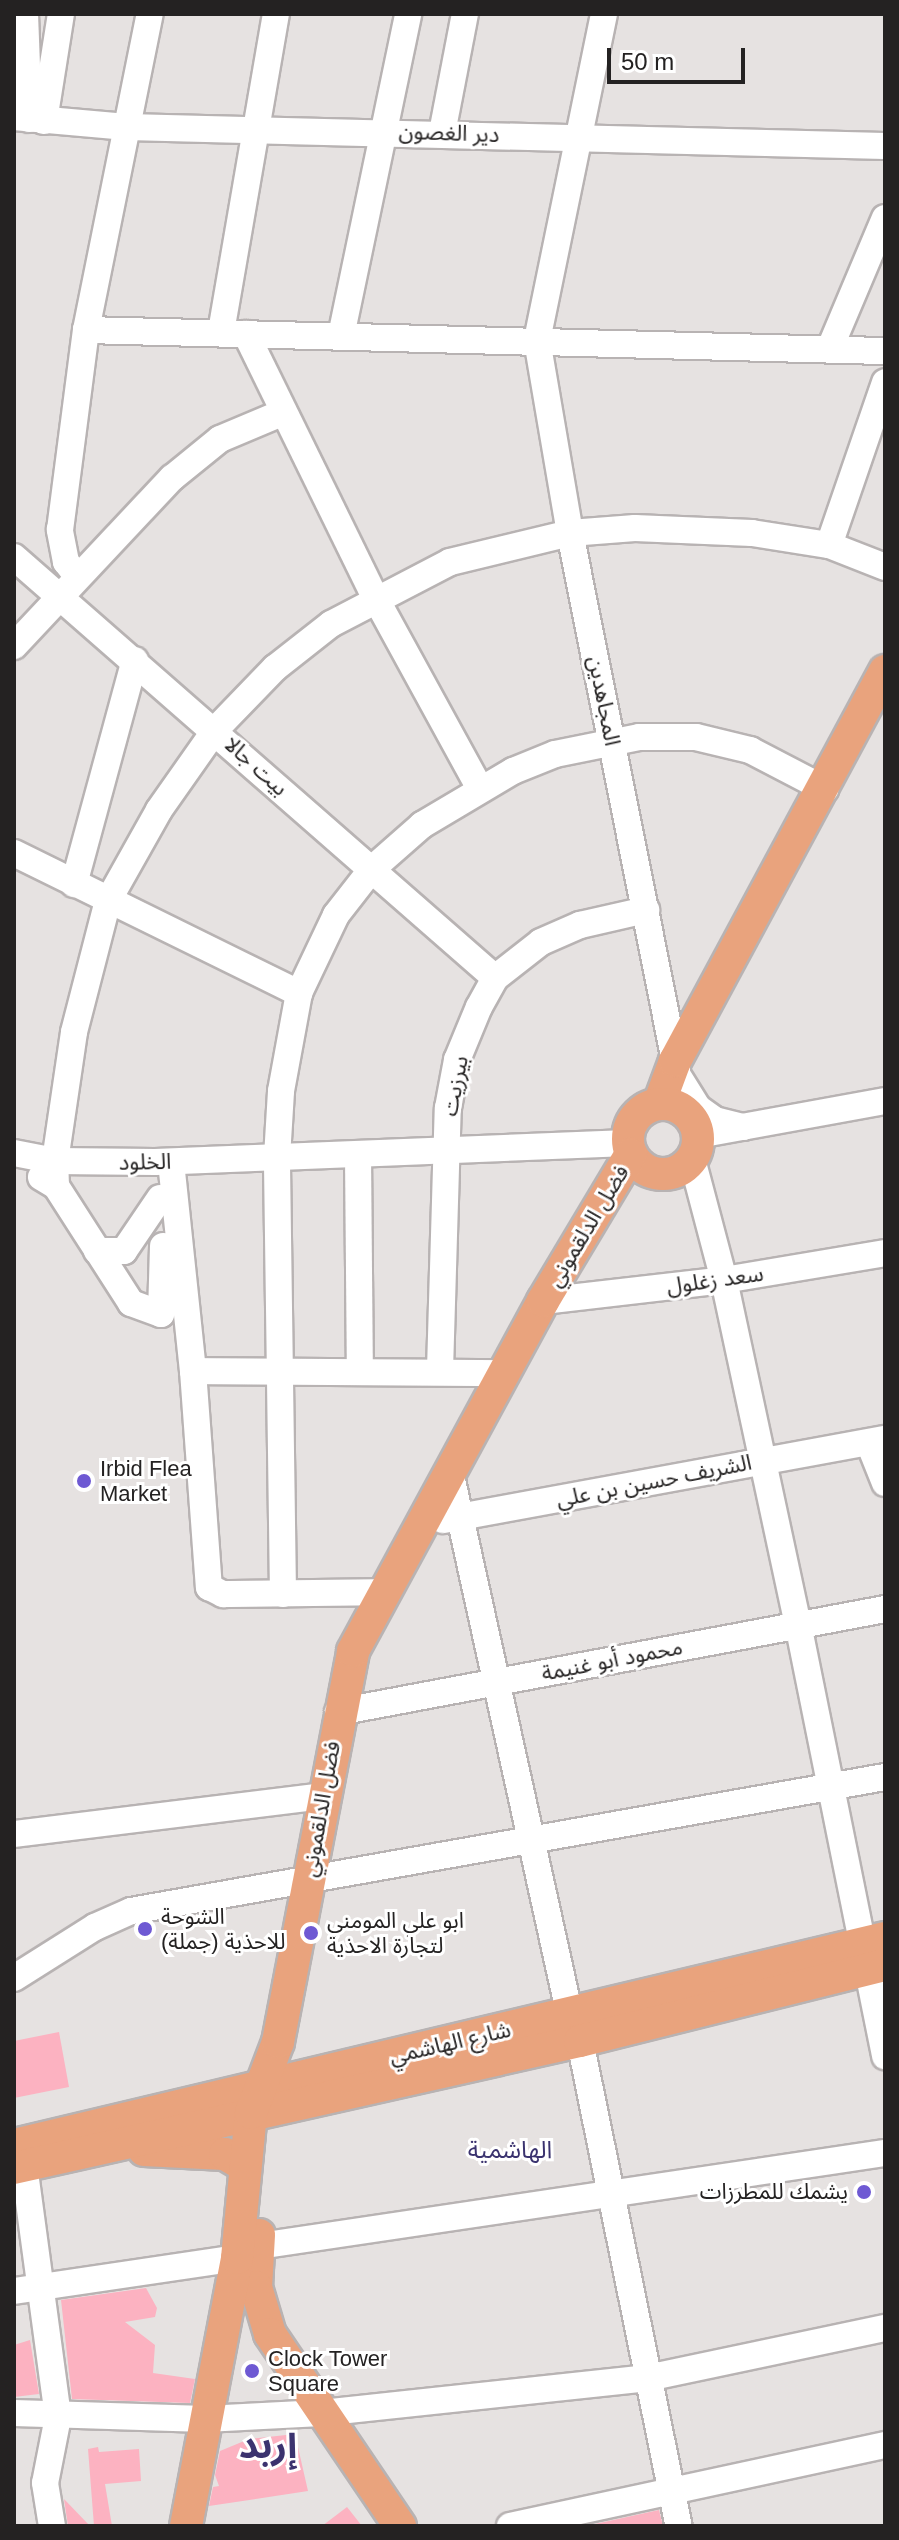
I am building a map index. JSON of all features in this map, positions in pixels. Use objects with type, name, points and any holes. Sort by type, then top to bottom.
[{"type":"main road","points":[[659,1104],[675,1061],[884,675]]},
{"type":"main road","points":[[659,1104],[689,1115],[695,1147],[672,1173],[648,1171],[630,1149],[639,1113],[659,1104]]},
{"type":"main road","name":"فضل الدلقموني","points":[[186,2526],[205,2419],[248,2252],[245,2166],[260,2099],[278,2042],[338,1712],[353,1651],[383,1592],[451,1476],[503,1373],[630,1149]]},
{"type":"main road","name":"شارع الهاشمي","points":[[17,2159],[260,2099],[575,2028],[874,1954]]},
{"type":"main road","points":[[260,2099],[248,2252],[262,2313],[321,2413],[400,2526]]},
{"type":"main road","name":"شارع الهاشمي","points":[[17,2159],[108,2148],[260,2099]]},
{"type":"main road","points":[[108,2148],[225,2154],[245,2166]]},
{"type":"street","points":[[25,14],[29,119]]},
{"type":"street","points":[[29,119],[61,14]]},
{"type":"street","points":[[69,585],[60,530],[86,330],[150,14]]},
{"type":"street","points":[[276,14],[254,129],[233,333],[282,413],[375,597],[480,789]]},
{"type":"street","points":[[341,336],[381,130],[408,14]]},
{"type":"street","points":[[442,133],[465,14]]},
{"type":"street","points":[[537,340],[604,14]]},
{"type":"street","name":"دير الغصون","points":[[29,119],[127,127],[381,130],[885,146]]},
{"type":"street","points":[[830,348],[885,218]]},
{"type":"street","points":[[86,330],[885,351]]},
{"type":"street","name":"المجاهدين","points":[[537,340],[570,533],[675,1061],[698,1108],[715,1120],[743,1127]]},
{"type":"street","points":[[829,545],[885,382]]},
{"type":"street","points":[[14,646],[69,585],[208,448],[282,413]]},
{"type":"street","points":[[163,1162],[160,1198],[165,1280],[161,1314],[131,1303],[97,1251],[56,1174],[74,1032],[108,901],[159,810],[216,729],[295,651],[375,597],[450,562],[570,533],[699,529],[829,545],[885,567]]},
{"type":"street","name":"بيت جالا","points":[[14,557],[69,585],[135,660],[495,978]]},
{"type":"street","points":[[74,884],[135,660]]},
{"type":"street","points":[[283,1594],[277,1157],[285,1063],[299,993],[329,926],[372,869],[422,825],[480,789],[532,763],[611,740],[667,736],[723,742],[777,760],[825,789]]},
{"type":"street","points":[[14,853],[299,993]]},
{"type":"street","name":"بيرزيت","points":[[440,1370],[445,1153],[457,1060],[495,978],[558,933],[646,910]]},
{"type":"street","points":[[661,981],[681,1003],[702,1010]]},
{"type":"street","points":[[885,1101],[743,1127],[695,1147],[830,1787],[874,1954],[885,2056]]},
{"type":"street","name":"الخلود","points":[[14,1153],[56,1174],[163,1162],[277,1157],[630,1149]]},
{"type":"street","points":[[358,1155],[360,1372]]},
{"type":"street","points":[[14,1160],[56,1174]]},
{"type":"street","points":[[163,1162],[193,1371],[209,1587],[223,1594],[383,1592]]},
{"type":"street","points":[[97,1251],[124,1251],[160,1198]]},
{"type":"street","name":"سعد زغلول","points":[[543,1301],[724,1280],[885,1253]]},
{"type":"street","points":[[193,1371],[280,1375],[440,1370],[503,1373]]},
{"type":"street","points":[[877,1441],[885,1483]]},
{"type":"street","name":"الشريف حسين بن علي","points":[[424,1524],[877,1441]]},
{"type":"street","points":[[451,1476],[575,2028],[679,2526]]},
{"type":"street","name":"محمود أبو غنيمة","points":[[338,1712],[885,1609]]},
{"type":"street","points":[[14,1978],[114,1916],[885,1777]]},
{"type":"street","points":[[14,1834],[324,1796]]},
{"type":"street","points":[[14,2291],[885,2153]]},
{"type":"street","points":[[17,2159],[42,2287],[58,2417],[45,2483],[52,2526]]},
{"type":"street","points":[[14,2413],[58,2417],[205,2419],[321,2413],[647,2378],[885,2328]]},
{"type":"street","points":[[510,2526],[885,2445]]},
{"type":"building","points":[[59,2032],[69,2087],[14,2098],[14,2041]]},
{"type":"building","points":[[146,2288],[157,2308],[155,2317],[125,2322],[155,2345],[153,2373],[195,2379],[190,2403],[72,2399],[61,2300]]},
{"type":"building","points":[[30,2340],[39,2394],[14,2397],[14,2345]]},
{"type":"building","points":[[295,2434],[308,2491],[209,2506],[213,2487],[219,2486],[215,2475],[220,2451],[249,2439]]},
{"type":"building","points":[[98,2447],[99,2452],[139,2449],[141,2481],[105,2484],[112,2526],[94,2526],[88,2449]]},
{"type":"building","points":[[64,2499],[90,2526],[68,2526]]},
{"type":"building","points":[[347,2507],[362,2526],[322,2526]]},
{"type":"building","points":[[659,2510],[663,2526],[586,2526]]},
{"type":"place","name":"Irbid Flea Market","points":[[84,1481]]},
{"type":"place","name":"الشوحة للاحذية (جملة)","points":[[145,1929]]},
{"type":"place","name":"ابو علي المومني لتجارة الاحذية","points":[[311,1933]]},
{"type":"place","name":"يشمك للمطرزات","points":[[864,2192]]},
{"type":"place","name":"Clock Tower Square","points":[[252,2371]]},
{"type":"district","name":"الهاشمية","points":[[510,2150]]},
{"type":"district","name":"إربد","points":[[268,2446]]}]
